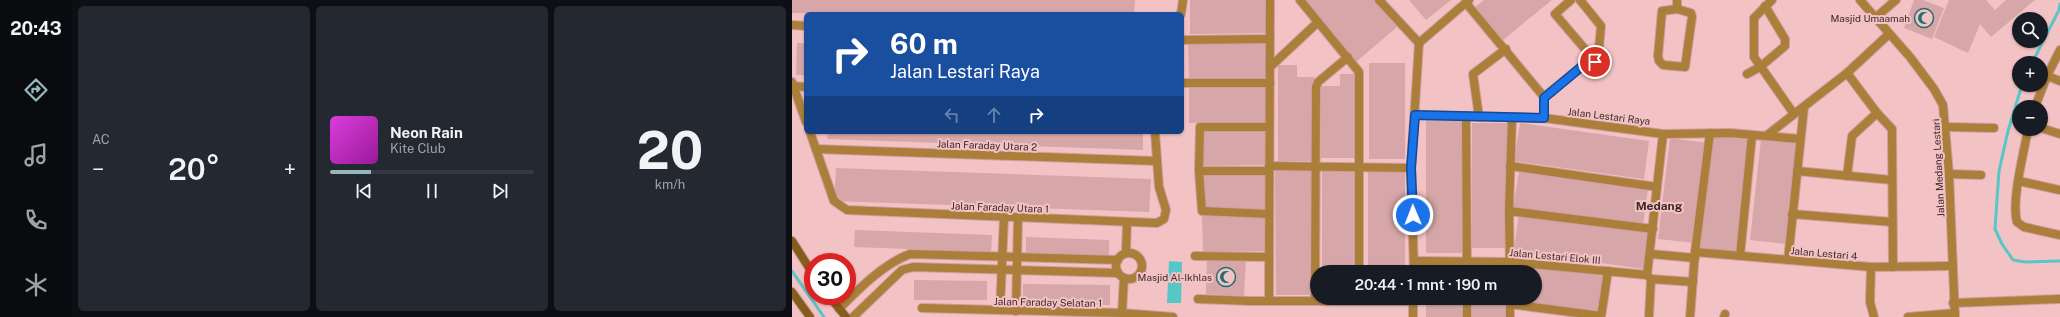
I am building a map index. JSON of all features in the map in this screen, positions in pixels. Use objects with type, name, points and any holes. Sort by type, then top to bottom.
[{"type":"street","points":[[1182,12],[1183,0]]},
{"type":"street","points":[[1268,301],[1270,0]]},
{"type":"street","points":[[1300,0],[1359,72],[1359,265]]},
{"type":"street","points":[[1379,0],[1419,44]]},
{"type":"street","points":[[1571,0],[1555,14],[1596,62],[1598,59],[1601,26],[1580,0]]},
{"type":"street","points":[[1677,0],[1677,9]]},
{"type":"street","points":[[1772,0],[1754,18],[1754,57],[1794,114]]},
{"type":"street","name":"Jalan Medang Lestari","points":[[1860,0],[1934,89],[1943,105],[1949,174],[1953,302],[1955,315]]},
{"type":"street","points":[[1875,18],[1896,0]]},
{"type":"street","points":[[1414,265],[1411,168],[1419,44],[1467,1],[1544,98],[1544,118]]},
{"type":"street","points":[[1747,74],[1760,67],[1785,46],[1786,42],[1765,6]]},
{"type":"street","points":[[1677,9],[1691,13],[1692,17],[1685,66],[1663,65],[1658,56],[1662,11],[1677,9]]},
{"type":"street","points":[[1270,67],[1318,22]]},
{"type":"street","points":[[792,25],[804,26]]},
{"type":"street","points":[[1766,136],[1847,72],[1889,34]]},
{"type":"street","points":[[1184,40],[1270,39]]},
{"type":"street","points":[[1479,118],[1473,74],[1506,49]]},
{"type":"street","points":[[2048,74],[2060,50]]},
{"type":"street","points":[[1315,265],[1316,84],[1348,57]]},
{"type":"street","points":[[1544,98],[1592,58]]},
{"type":"street","points":[[1847,72],[1877,113],[1892,129],[1893,267]]},
{"type":"street","points":[[2048,76],[2060,81]]},
{"type":"street","points":[[1184,83],[1270,83]]},
{"type":"street","points":[[792,84],[804,87]]},
{"type":"street","points":[[792,84],[804,117]]},
{"type":"street","points":[[1788,260],[1804,107]]},
{"type":"street","points":[[1847,176],[1852,136],[1877,113]]},
{"type":"street","name":"Jalan Lestari Raya","points":[[1415,115],[1466,118],[1544,118],[1663,134],[1710,133],[1800,139]]},
{"type":"street","points":[[1466,118],[1467,265]]},
{"type":"street","points":[[1510,262],[1509,211],[1512,118]]},
{"type":"street","points":[[1269,127],[1200,127],[1199,171],[1202,211],[1269,214]]},
{"type":"street","points":[[1946,127],[1994,128]]},
{"type":"street","points":[[2048,130],[2060,134]]},
{"type":"street","points":[[1690,317],[1695,255],[1710,133]]},
{"type":"street","points":[[811,134],[816,149]]},
{"type":"street","points":[[1154,134],[1157,146],[1156,161]]},
{"type":"street","points":[[1649,317],[1649,277],[1663,134]]},
{"type":"street","points":[[1740,256],[1752,135]]},
{"type":"street","points":[[2027,136],[2015,213],[2017,222],[2020,225],[2060,235]]},
{"type":"street","name":"Jalan Faraday Utara 2","points":[[816,149],[1156,161]]},
{"type":"street","name":"Jalan Faraday Utara 1","points":[[816,149],[834,201],[843,208],[863,212],[1157,223],[1164,220],[1166,210],[1159,187],[1156,161]]},
{"type":"street","points":[[1199,171],[1315,166],[1411,168]]},
{"type":"street","points":[[1510,166],[1657,187]]},
{"type":"street","points":[[1797,171],[1892,180]]},
{"type":"street","points":[[1949,174],[1981,174]]},
{"type":"street","points":[[2019,181],[2060,190]]},
{"type":"street","points":[[1509,211],[1653,229]]},
{"type":"street","points":[[1792,214],[1892,222]]},
{"type":"street","points":[[1004,217],[1002,270],[1008,312]]},
{"type":"street","points":[[1008,312],[1016,271],[1018,218]]},
{"type":"street","points":[[1122,314],[1121,275],[1116,266],[1118,260],[1126,253],[1127,222]]},
{"type":"street","points":[[792,241],[804,260]]},
{"type":"street","points":[[853,317],[902,270],[913,266],[1121,275],[1132,278],[1139,274],[1142,267],[1141,259],[1134,254],[1126,253]]},
{"type":"street","points":[[839,309],[857,291],[898,258],[910,254],[1118,260]]},
{"type":"street","name":"Jalan Lestari 4","points":[[1651,254],[1740,256],[1871,267],[1952,266]]},
{"type":"street","points":[[1195,256],[1269,257]]},
{"type":"street","name":"Jalan Lestari Elok III","points":[[1414,261],[1510,262],[1608,271],[1693,282]]},
{"type":"street","points":[[1871,267],[1870,302],[1874,317]]},
{"type":"street","points":[[1533,305],[1601,317],[1608,271]]},
{"type":"street","points":[[792,292],[810,317]]},
{"type":"street","points":[[1198,299],[1310,301]]},
{"type":"street","points":[[1953,302],[2060,299]]},
{"type":"street","points":[[836,305],[846,317]]},
{"type":"street","points":[[1412,317],[1413,305]]},
{"type":"street","points":[[1467,305],[1467,317]]},
{"type":"street","points":[[1510,305],[1510,317]]},
{"type":"street","name":"Jalan Faraday Selatan 1","points":[[922,308],[1174,317]]},
{"type":"street","points":[[1908,317],[1955,315]]},
{"type":"water","points":[[1169,261],[1182,262],[1181,303],[1167,303]]},
{"type":"building","points":[[792,0],[1135,0],[1134,12],[792,13]]},
{"type":"building","points":[[1190,0],[1268,0],[1268,33],[1190,34]]},
{"type":"building","points":[[1302,0],[1376,0],[1398,26],[1356,62]]},
{"type":"building","points":[[1409,0],[1451,0],[1426,20]]},
{"type":"building","points":[[1484,0],[1552,0],[1503,40],[1475,7]]},
{"type":"building","name":"Masjid Umaamah","points":[[1914,0],[1923,0],[1944,8],[1932,39],[1904,28]]},
{"type":"building","points":[[1949,0],[1986,0],[1995,10],[2006,0],[2035,0],[2021,12],[2012,12],[2012,19],[1991,37],[1980,24],[1968,53],[1934,37]]},
{"type":"building","points":[[1267,42],[1267,78],[1189,79],[1188,43]]},
{"type":"building","points":[[797,43],[804,43],[804,75],[796,75]]},
{"type":"building","points":[[1369,63],[1405,63],[1405,159],[1369,159]]},
{"type":"building","points":[[1278,65],[1297,65],[1297,77],[1314,77],[1314,161],[1278,161]]},
{"type":"building","points":[[1340,74],[1357,74],[1357,158],[1321,158],[1321,86],[1340,86]]},
{"type":"building","points":[[1267,86],[1267,122],[1189,123],[1189,87]]},
{"type":"building","points":[[1426,118],[1462,118],[1462,253],[1426,253]]},
{"type":"building","points":[[1472,123],[1508,123],[1508,248],[1472,248]]},
{"type":"building","points":[[1520,123],[1649,141],[1644,179],[1514,161]]},
{"type":"building","points":[[1202,129],[1267,129],[1267,165],[1202,166]]},
{"type":"building","points":[[828,134],[1143,134],[1143,150],[827,139]]},
{"type":"building","points":[[1713,136],[1750,140],[1738,253],[1700,248]]},
{"type":"building","points":[[1670,138],[1708,143],[1696,243],[1658,239]]},
{"type":"building","points":[[1761,139],[1799,144],[1787,244],[1750,240]]},
{"type":"building","points":[[836,168],[1151,179],[1149,212],[834,201]]},
{"type":"building","points":[[1322,169],[1358,169],[1358,265],[1322,265]]},
{"type":"building","points":[[1368,169],[1405,169],[1405,265],[1368,265]]},
{"type":"building","points":[[1275,170],[1312,170],[1312,265],[1310,265],[1310,295],[1276,295]]},
{"type":"building","points":[[1519,171],[1648,188],[1643,226],[1513,209]]},
{"type":"building","points":[[1266,173],[1267,209],[1202,210],[1201,174]]},
{"type":"building","points":[[1519,213],[1649,231],[1644,269],[1514,251]]},
{"type":"building","points":[[1267,215],[1268,251],[1203,252],[1202,216]]},
{"type":"building","points":[[855,230],[992,235],[991,252],[854,247]]},
{"type":"building","points":[[1026,237],[1109,240],[1109,257],[1026,254]]},
{"type":"building","name":"Masjid Al-Ikhlas","points":[[1207,258],[1246,260],[1244,296],[1206,294]]},
{"type":"building","points":[[1426,262],[1462,262],[1462,265],[1426,265]]},
{"type":"building","points":[[1470,262],[1506,262],[1506,265],[1470,265]]},
{"type":"building","points":[[1542,268],[1604,276],[1599,313],[1540,305],[1542,305]]},
{"type":"building","points":[[914,280],[987,281],[987,300],[914,300]]},
{"type":"building","points":[[1023,284],[1110,285],[1110,305],[1023,304]]},
{"type":"building","points":[[1426,305],[1462,305],[1462,317],[1426,317]]},
{"type":"building","points":[[1470,305],[1506,305],[1506,317],[1470,317]]},
{"type":"waterway","points":[[2036,56],[2059,10],[2060,4]]},
{"type":"waterway","points":[[2020,92],[2008,131],[1999,171],[1995,229],[2002,244],[2013,260],[2025,262],[2060,261]]},
{"type":"waterway","points":[[792,271],[824,317]]},
{"type":"place","name":"Masjid Umaamah","points":[[1924,18]]},
{"type":"place","name":"Masjid Al-Ikhlas","points":[[1226,277]]},
{"type":"district","name":"Medang","points":[[1659,206]]},
{"type":"route","points":[[1413,215],[1411,168],[1415,115],[1466,118],[1544,118],[1544,98],[1592,58],[1595,62]]}]
